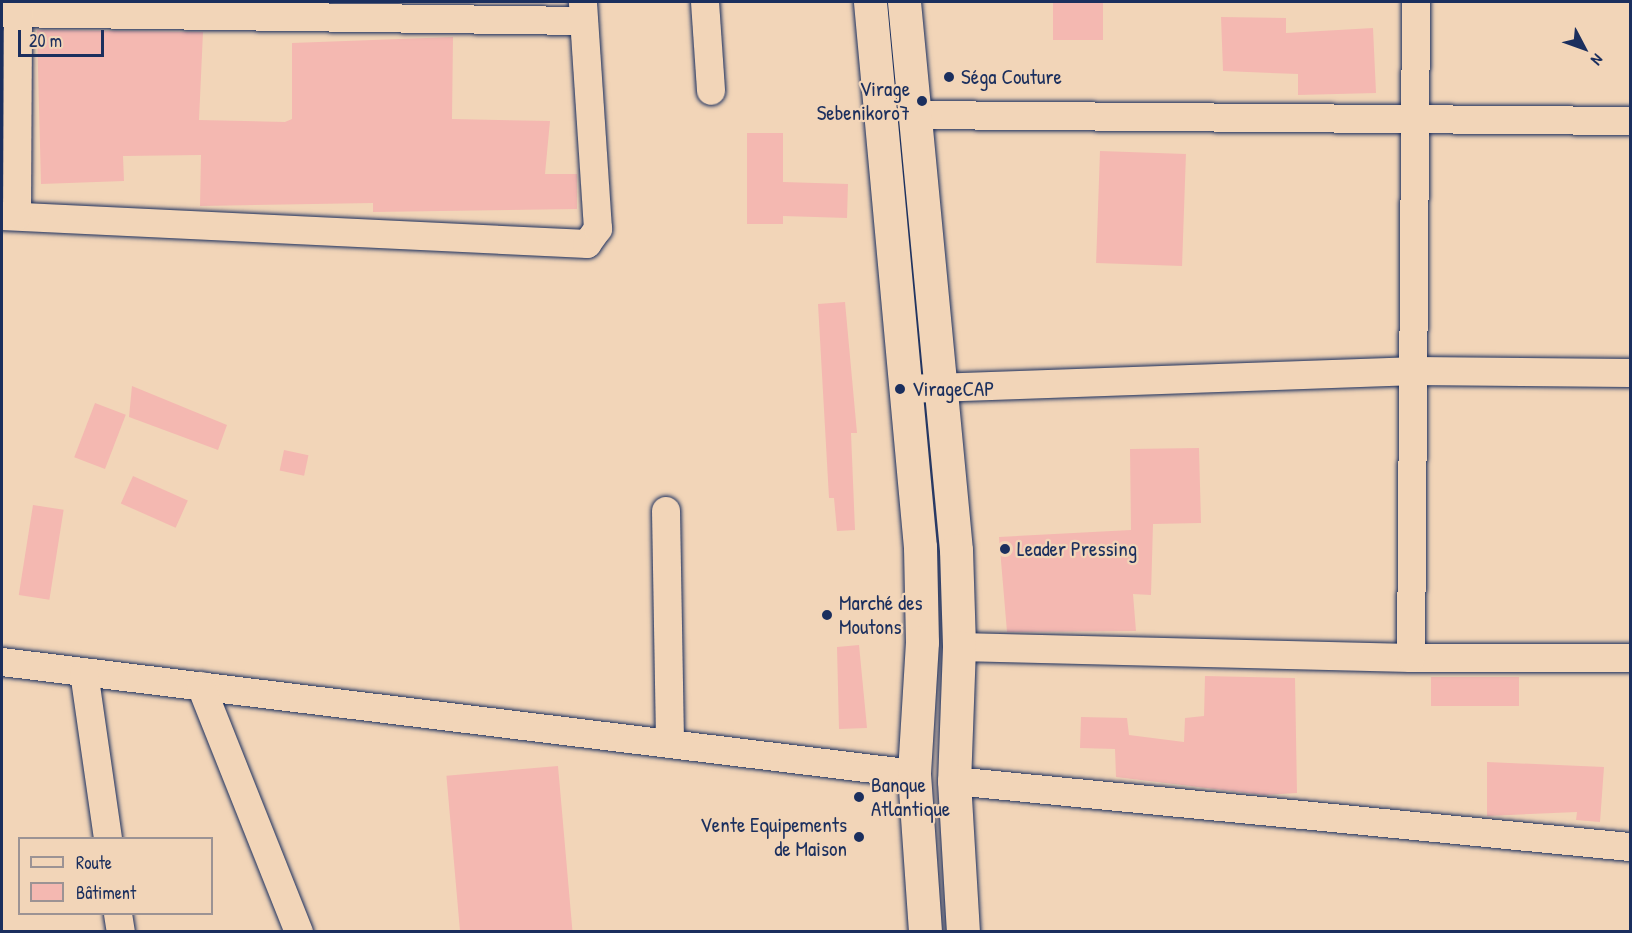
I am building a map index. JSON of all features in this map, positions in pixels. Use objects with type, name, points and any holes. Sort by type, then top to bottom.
[{"type":"highway","points":[[870,2],[921,547],[922,642],[914,774],[925,932]]},
{"type":"highway","points":[[904,2],[940,388],[959,647],[954,781],[963,932]]},
{"type":"street","points":[[705,2],[711,91]]},
{"type":"street","points":[[1411,658],[1416,2]]},
{"type":"street","points":[[13,10],[583,11],[598,230],[587,244],[9,216],[13,10]]},
{"type":"street","points":[[915,115],[1630,120]]},
{"type":"street","points":[[906,389],[1414,371],[1630,373]]},
{"type":"street","points":[[666,511],[670,744]]},
{"type":"street","points":[[959,647],[1411,658],[1630,658]]},
{"type":"street","points":[[2,662],[914,774]]},
{"type":"street","points":[[84,672],[108,837]]},
{"type":"street","points":[[201,686],[299,932]]},
{"type":"street","points":[[954,781],[1630,847]]},
{"type":"street","points":[[118,915],[121,932]]},
{"type":"building","points":[[1053,2],[1103,2],[1103,40],[1053,40]]},
{"type":"building","points":[[1221,17],[1286,18],[1286,33],[1373,28],[1376,93],[1298,95],[1298,74],[1223,71]]},
{"type":"building","points":[[37,30],[203,32],[199,120],[285,122],[292,119],[292,43],[453,37],[452,119],[550,121],[545,174],[577,174],[577,209],[373,212],[373,203],[200,206],[201,155],[123,156],[124,181],[41,184]]},
{"type":"building","points":[[747,133],[783,133],[783,182],[848,184],[847,218],[783,216],[783,224],[747,224]]},
{"type":"building","points":[[1100,151],[1186,154],[1182,266],[1096,263]]},
{"type":"building","points":[[845,302],[857,433],[851,433],[855,530],[837,531],[834,498],[829,498],[818,304]]},
{"type":"building","points":[[132,386],[227,425],[218,450],[129,417]]},
{"type":"building","points":[[95,403],[126,415],[105,469],[74,457]]},
{"type":"building","points":[[1199,448],[1201,523],[1153,524],[1151,595],[1133,594],[1136,631],[1007,632],[999,537],[1131,530],[1130,449]]},
{"type":"building","points":[[284,450],[308,455],[304,476],[280,471]]},
{"type":"building","points":[[133,476],[188,500],[176,528],[121,503]]},
{"type":"building","points":[[33,505],[64,510],[49,600],[19,595]]},
{"type":"building","points":[[859,645],[867,728],[839,729],[837,647]]},
{"type":"building","points":[[1205,676],[1295,678],[1297,793],[1264,795],[1116,777],[1115,749],[1080,748],[1081,717],[1127,718],[1129,735],[1184,742],[1185,718],[1204,716]]},
{"type":"building","points":[[1431,677],[1519,677],[1519,706],[1431,706]]},
{"type":"building","points":[[1487,762],[1604,767],[1600,822],[1576,820],[1577,812],[1487,816]]},
{"type":"building","points":[[558,766],[573,932],[460,932],[446,776]]},
{"type":"place","name":"Séga Couture","points":[[949,77]]},
{"type":"place","name":"Virage Sebenikoro7","points":[[922,101]]},
{"type":"place","name":"VirageCAP","points":[[900,389]]},
{"type":"place","name":"Leader Pressing","points":[[1005,549]]},
{"type":"place","name":"Marché des Moutons","points":[[827,615]]},
{"type":"place","name":"Banque Atlantique","points":[[859,797]]},
{"type":"place","name":"Vente Equipements de Maison","points":[[859,837]]}]
